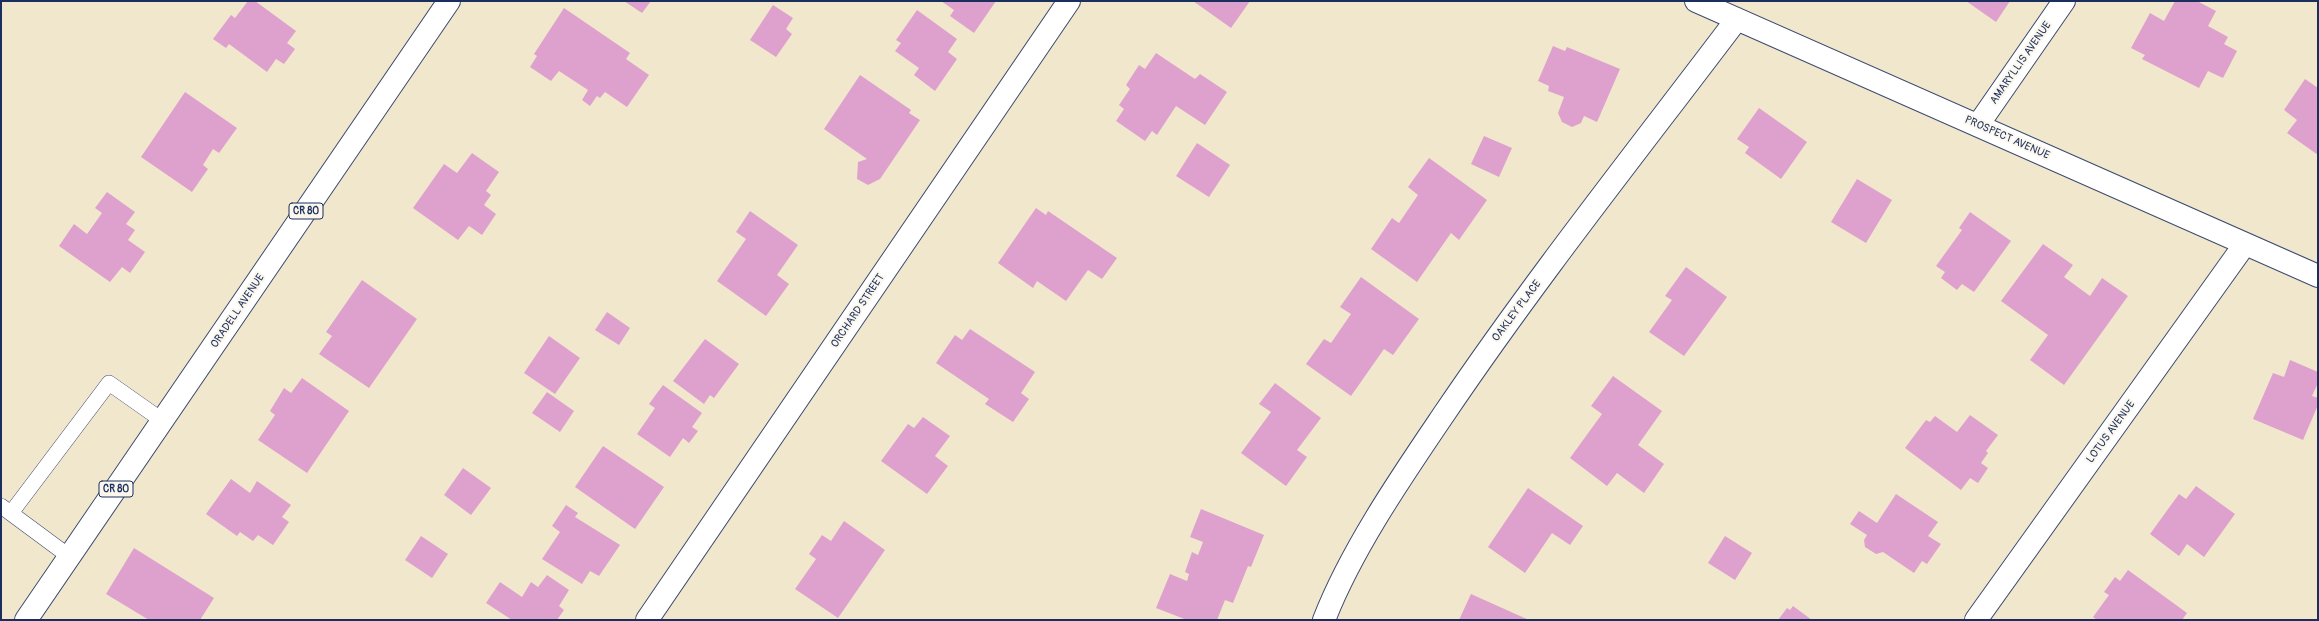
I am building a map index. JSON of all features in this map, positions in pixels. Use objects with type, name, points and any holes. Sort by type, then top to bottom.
[{"type":"street","name":"ORADELL AVENUE","points":[[26,620],[449,1]]},
{"type":"street","name":"ORCHARD STREET","points":[[647,620],[1069,1]]},
{"type":"street","name":"PROSPECT AVENUE","points":[[1696,1],[2318,276]]},
{"type":"street","name":"AMARYLLIS AVENUE","points":[[1978,125],[2064,1]]},
{"type":"street","name":"OAKLEY PLACE","points":[[1324,620],[1354,558],[1405,471],[1486,351],[1737,19]]},
{"type":"street","name":"LOTUS AVENUE","points":[[1976,620],[2245,244]]},
{"type":"lane","points":[[70,557],[6,510],[110,383],[163,421]]},
{"type":"building","points":[[248,1],[255,1],[296,31],[287,43],[295,49],[284,64],[276,59],[267,72],[229,44],[226,48],[213,39],[231,15],[235,18]]},
{"type":"building","points":[[624,1],[651,1],[642,13]]},
{"type":"building","points":[[941,1],[996,1],[974,33],[950,16],[954,10]]},
{"type":"building","points":[[1193,1],[1250,1],[1231,28]]},
{"type":"building","points":[[1966,1],[2010,1],[1996,22]]},
{"type":"building","points":[[2175,1],[2197,1],[2216,11],[2208,26],[2228,37],[2224,44],[2237,51],[2223,78],[2208,71],[2199,88],[2142,59],[2145,55],[2131,48],[2150,13],[2164,21]]},
{"type":"building","points":[[773,5],[793,18],[786,29],[792,34],[776,57],[750,40]]},
{"type":"building","points":[[564,8],[630,53],[626,59],[649,75],[627,107],[605,92],[600,98],[597,96],[590,106],[582,100],[588,90],[559,71],[551,81],[530,67],[537,56],[534,54]]},
{"type":"building","points":[[917,10],[957,39],[948,52],[957,59],[935,91],[914,75],[919,68],[895,51],[901,43],[896,40]]},
{"type":"building","points":[[1553,46],[1565,51],[1567,47],[1620,69],[1597,122],[1584,116],[1581,123],[1572,127],[1562,122],[1558,113],[1564,97],[1548,91],[1549,86],[1538,81]]},
{"type":"building","points":[[1156,53],[1195,79],[1200,74],[1227,92],[1205,125],[1176,106],[1157,135],[1152,131],[1145,141],[1116,121],[1124,109],[1119,105],[1130,89],[1126,85],[1139,65],[1145,69]]},
{"type":"building","points":[[860,75],[911,110],[909,113],[920,120],[880,179],[868,185],[857,179],[858,162],[867,159],[824,129]]},
{"type":"building","points":[[2305,79],[2318,88],[2318,155],[2287,133],[2297,120],[2284,110]]},
{"type":"building","points":[[185,92],[237,128],[219,153],[213,149],[203,165],[208,169],[192,192],[141,157]]},
{"type":"building","points":[[1759,108],[1807,142],[1781,179],[1745,153],[1749,147],[1737,139]]},
{"type":"building","points":[[1484,136],[1512,148],[1499,177],[1471,164]]},
{"type":"building","points":[[1197,143],[1230,165],[1209,197],[1176,176]]},
{"type":"building","points":[[472,153],[499,172],[486,191],[491,195],[484,205],[496,214],[482,235],[469,226],[458,240],[413,208],[444,164],[457,173]]},
{"type":"building","points":[[1429,158],[1487,200],[1459,240],[1451,233],[1417,282],[1371,249],[1392,218],[1399,223],[1418,195],[1408,187]]},
{"type":"building","points":[[1857,179],[1892,200],[1866,243],[1831,222]]},
{"type":"building","points":[[107,192],[135,212],[126,224],[135,230],[128,240],[145,252],[130,273],[122,267],[110,282],[59,246],[74,224],[87,234],[102,213],[95,208]]},
{"type":"building","points":[[1036,208],[1046,215],[1048,211],[1117,258],[1102,279],[1088,270],[1066,301],[1037,281],[1033,288],[998,263]]},
{"type":"building","points":[[750,211],[798,245],[777,275],[789,284],[766,316],[717,281],[746,239],[736,232]]},
{"type":"building","points":[[1970,212],[2011,241],[1974,292],[1962,284],[1957,290],[1941,278],[1945,272],[1936,266],[1962,230],[1959,228]]},
{"type":"building","points":[[2043,244],[2073,265],[2064,277],[2090,296],[2102,278],[2128,296],[2064,385],[2030,360],[2048,335],[2001,301]]},
{"type":"building","points":[[1686,267],[1727,297],[1684,356],[1649,332],[1672,300],[1665,296]]},
{"type":"building","points":[[1361,277],[1419,319],[1393,355],[1384,349],[1351,396],[1306,364],[1324,339],[1331,343],[1351,314],[1340,307]]},
{"type":"building","points":[[362,280],[417,319],[369,388],[319,354],[332,336],[326,332]]},
{"type":"building","points":[[607,312],[630,328],[619,345],[595,330]]},
{"type":"building","points":[[970,329],[1035,372],[1021,393],[1029,399],[1013,422],[985,404],[989,399],[936,363],[955,335],[962,340]]},
{"type":"building","points":[[549,336],[580,358],[555,394],[524,373]]},
{"type":"building","points":[[705,339],[739,364],[714,398],[710,395],[704,404],[673,381]]},
{"type":"building","points":[[2290,360],[2318,372],[2318,383],[2312,396],[2318,398],[2318,405],[2303,440],[2253,419],[2273,373],[2284,377]]},
{"type":"building","points":[[1613,376],[1662,411],[1638,445],[1664,464],[1644,493],[1617,473],[1607,486],[1570,458],[1602,414],[1591,406]]},
{"type":"building","points":[[302,378],[349,411],[307,473],[258,440],[275,415],[270,411],[284,388],[291,393]]},
{"type":"building","points":[[1275,383],[1321,418],[1297,450],[1307,457],[1286,486],[1241,453],[1271,412],[1259,404]]},
{"type":"building","points":[[663,385],[702,413],[692,427],[698,431],[689,443],[683,438],[670,457],[637,434],[655,408],[649,404]]},
{"type":"building","points":[[547,392],[574,411],[560,432],[532,413]]},
{"type":"building","points":[[1970,415],[1998,435],[1986,451],[1988,453],[1981,463],[1988,468],[1978,483],[1970,478],[1961,490],[1905,448],[1926,420],[1930,422],[1935,416],[1957,432]]},
{"type":"building","points":[[923,417],[950,436],[935,456],[948,466],[927,494],[881,461],[908,424],[914,428]]},
{"type":"building","points":[[603,446],[664,487],[635,529],[575,487]]},
{"type":"building","points":[[463,468],[491,488],[471,515],[444,495]]},
{"type":"building","points":[[231,479],[250,493],[257,481],[291,505],[282,517],[289,522],[273,545],[258,535],[253,541],[240,532],[237,536],[206,514]]},
{"type":"building","points":[[2196,486],[2235,514],[2204,557],[2187,544],[2179,556],[2150,534],[2179,494],[2186,499]]},
{"type":"building","points":[[1528,488],[1583,526],[1570,545],[1552,533],[1525,573],[1488,547]]},
{"type":"building","points":[[1896,494],[1938,522],[1928,536],[1941,544],[1927,564],[1922,561],[1914,573],[1883,552],[1876,554],[1865,547],[1864,540],[1867,535],[1850,524],[1859,511],[1877,523]]},
{"type":"building","points":[[566,505],[578,513],[575,517],[620,545],[599,576],[590,571],[582,584],[542,559],[560,532],[552,526]]},
{"type":"building","points":[[1201,509],[1264,535],[1251,567],[1248,566],[1233,603],[1225,600],[1217,620],[1187,620],[1156,608],[1170,574],[1187,581],[1189,574],[1185,572],[1192,552],[1198,555],[1203,542],[1190,537]]},
{"type":"building","points":[[844,521],[885,550],[838,618],[795,589],[816,559],[809,554],[822,535],[831,541]]},
{"type":"building","points":[[421,536],[448,554],[432,578],[405,560]]},
{"type":"building","points":[[1725,536],[1752,553],[1735,580],[1708,563]]},
{"type":"building","points":[[134,548],[214,598],[200,620],[149,620],[106,594]]},
{"type":"building","points":[[2128,570],[2187,613],[2182,620],[2097,620],[2093,617],[2109,595],[2104,592],[2115,577],[2120,581]]},
{"type":"building","points":[[547,575],[569,590],[559,606],[564,610],[557,620],[512,620],[486,603],[500,582],[522,597],[531,582],[538,587]]},
{"type":"building","points":[[1471,594],[1529,620],[1459,620]]},
{"type":"building","points":[[1793,606],[1812,620],[1778,620],[1787,608],[1790,610]]}]
